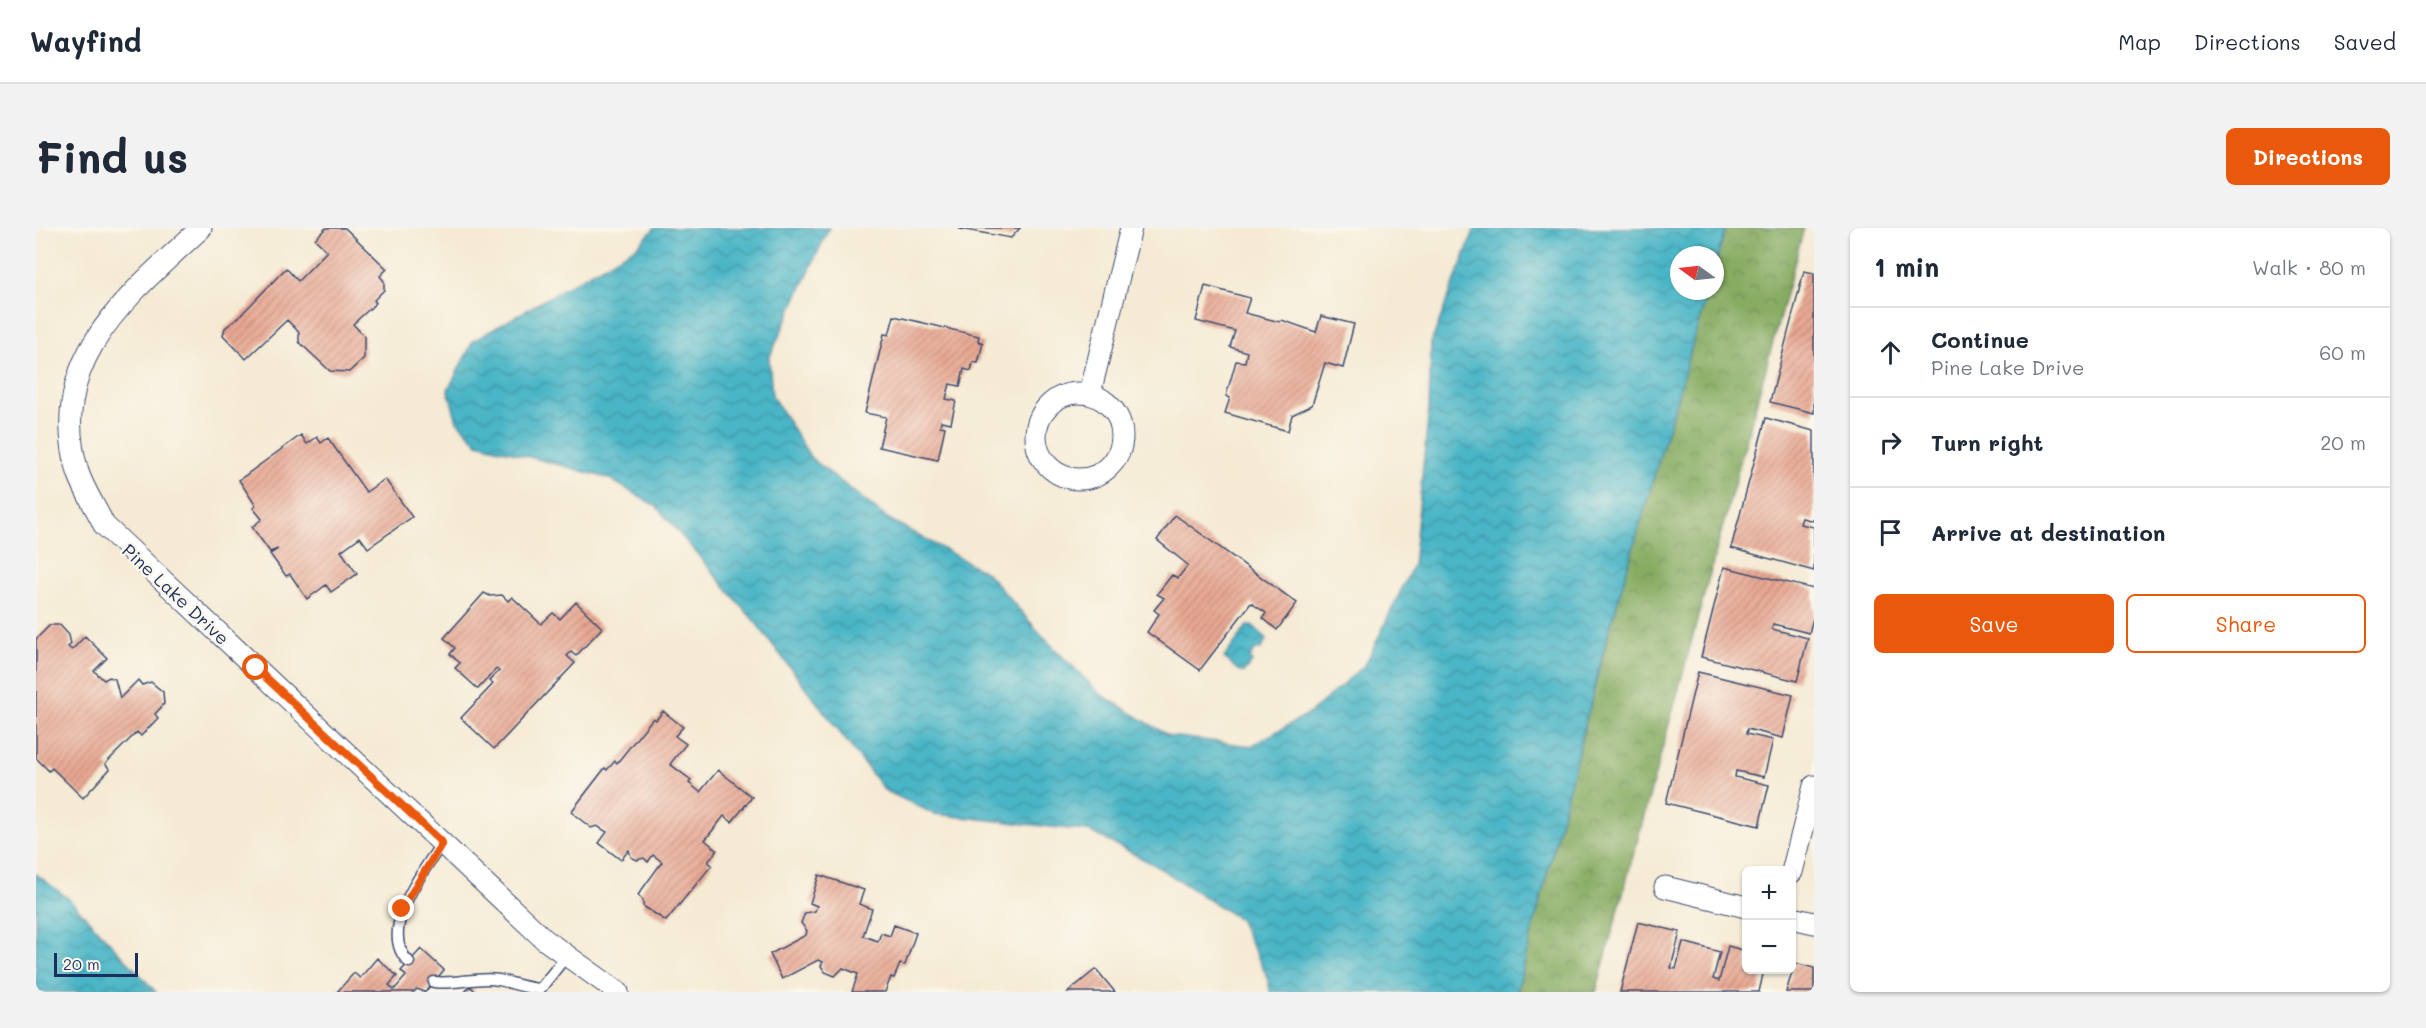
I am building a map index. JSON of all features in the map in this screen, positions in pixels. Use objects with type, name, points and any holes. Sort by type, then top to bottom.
[{"type":"street","name":"Pine Lake Drive","points":[[201,228],[134,290],[105,324],[79,367],[71,410],[72,444],[79,474],[104,525],[545,940],[618,992]]},
{"type":"street","points":[[1090,393],[1131,228]]},
{"type":"street","points":[[1076,392],[1090,393],[1103,399],[1113,408],[1119,420],[1121,447],[1115,460],[1094,477],[1080,480],[1067,478],[1044,463],[1037,452],[1036,424],[1042,412],[1057,398],[1076,392]]},
{"type":"street","points":[[1793,866],[1814,786]]},
{"type":"street","points":[[1665,887],[1742,906]]},
{"type":"street","points":[[1796,919],[1814,923]]},
{"type":"lane","points":[[409,962],[398,939],[402,909],[442,843]]},
{"type":"lane","points":[[434,982],[447,984],[498,980],[539,991],[567,955]]},
{"type":"green space","points":[[1726,228],[1804,228],[1596,992],[1517,992],[1607,638],[1705,300],[1724,300],[1724,246],[1721,246]]},
{"type":"water","points":[[655,228],[829,228],[769,358],[772,396],[811,458],[887,518],[987,573],[1046,640],[1100,694],[1169,736],[1251,746],[1310,713],[1365,665],[1413,565],[1429,408],[1431,343],[1475,228],[1726,228],[1721,246],[1670,246],[1670,300],[1705,300],[1607,638],[1517,992],[1270,992],[1268,978],[1239,919],[1155,865],[1089,831],[934,814],[884,790],[756,623],[656,506],[608,478],[478,443],[457,421],[448,390],[473,341],[638,246]]},
{"type":"water","points":[[1252,625],[1267,639],[1260,650],[1255,649],[1250,658],[1252,662],[1244,672],[1240,672],[1224,658],[1247,626]]},
{"type":"water","points":[[36,874],[69,899],[156,992],[36,992]]},
{"type":"building","points":[[326,228],[345,228],[387,269],[380,276],[384,281],[384,290],[374,300],[376,303],[353,324],[364,336],[364,358],[349,372],[330,371],[299,342],[299,332],[287,320],[246,359],[223,335],[225,328],[239,317],[286,268],[298,281],[327,251],[315,239]]},
{"type":"building","points":[[961,228],[1020,228],[1011,238],[960,229]]},
{"type":"building","points":[[1804,271],[1814,273],[1814,413],[1770,402]]},
{"type":"building","points":[[1205,286],[1250,298],[1245,313],[1280,322],[1282,320],[1316,332],[1321,316],[1354,324],[1343,368],[1325,363],[1312,405],[1292,415],[1288,431],[1225,413],[1230,398],[1226,396],[1236,361],[1245,362],[1247,352],[1230,347],[1235,331],[1196,321]]},
{"type":"building","points":[[894,316],[979,336],[978,341],[983,343],[978,363],[973,362],[971,371],[964,369],[960,386],[950,384],[946,399],[956,401],[951,423],[941,421],[940,426],[945,427],[938,460],[879,447],[886,417],[865,413],[884,334],[889,335]]},
{"type":"building","points":[[1766,418],[1814,431],[1814,521],[1802,518],[1800,524],[1814,527],[1814,571],[1731,548]]},
{"type":"building","points":[[301,435],[307,444],[317,437],[321,443],[328,438],[366,492],[385,479],[412,517],[368,548],[360,537],[341,551],[357,574],[331,592],[326,585],[307,599],[290,574],[286,576],[270,554],[278,549],[270,552],[252,527],[262,519],[253,508],[256,506],[239,480]]},
{"type":"building","points":[[1175,515],[1297,603],[1277,630],[1263,618],[1266,613],[1251,603],[1200,670],[1147,632],[1159,614],[1154,610],[1164,598],[1157,594],[1172,575],[1178,578],[1188,565],[1157,540]]},
{"type":"building","points":[[1724,567],[1814,589],[1814,615],[1809,633],[1773,624],[1772,629],[1808,638],[1797,681],[1701,657]]},
{"type":"building","points":[[484,593],[490,596],[502,595],[508,601],[512,597],[541,624],[553,613],[560,619],[576,602],[602,628],[576,656],[571,652],[567,656],[575,663],[494,749],[461,718],[493,684],[489,681],[499,671],[496,669],[478,689],[455,668],[460,663],[450,654],[455,648],[444,638]]},
{"type":"building","points":[[50,625],[60,625],[69,635],[71,644],[68,647],[72,650],[85,636],[107,658],[94,671],[104,680],[109,677],[115,679],[120,698],[138,680],[142,685],[151,682],[163,692],[164,704],[155,714],[158,718],[141,736],[137,732],[105,764],[110,769],[83,798],[52,768],[49,771],[36,758],[36,639]]},
{"type":"building","points":[[1698,672],[1793,695],[1783,738],[1747,729],[1746,734],[1773,740],[1764,777],[1736,771],[1735,777],[1769,785],[1759,826],[1666,803]]},
{"type":"building","points":[[663,711],[683,727],[675,736],[686,744],[670,764],[691,780],[689,783],[700,792],[718,770],[752,797],[732,822],[724,816],[705,840],[717,850],[708,862],[712,865],[666,921],[643,906],[643,900],[638,895],[662,862],[653,855],[648,862],[644,858],[637,860],[631,857],[629,850],[621,860],[599,843],[607,832],[597,826],[591,828],[571,812],[605,768],[607,770],[615,761],[617,763],[653,718],[656,720]]},
{"type":"building","points":[[819,875],[864,890],[859,904],[872,909],[863,936],[878,941],[881,933],[890,936],[894,925],[916,933],[905,965],[900,964],[885,992],[852,992],[858,974],[843,968],[835,976],[825,972],[821,966],[823,962],[818,960],[782,979],[770,954],[806,935],[807,931],[801,923],[805,913],[815,911],[817,906],[810,903]]},
{"type":"building","points":[[1638,922],[1680,932],[1671,968],[1676,969],[1683,942],[1720,952],[1713,979],[1719,981],[1728,946],[1742,950],[1742,974],[1763,974],[1759,992],[1620,992]]},
{"type":"building","points":[[421,949],[444,970],[425,992],[417,989],[414,992],[337,992],[354,973],[360,978],[377,958],[397,976],[389,985],[394,990],[406,976],[401,971]]},
{"type":"building","points":[[1796,963],[1814,968],[1814,992],[1786,992],[1792,974],[1796,974]]},
{"type":"building","points":[[1096,969],[1115,992],[1068,992]]},
{"type":"building","points":[[470,986],[476,992],[465,992]]},
{"type":"route","points":[[256,668],[442,843],[402,909]]}]
